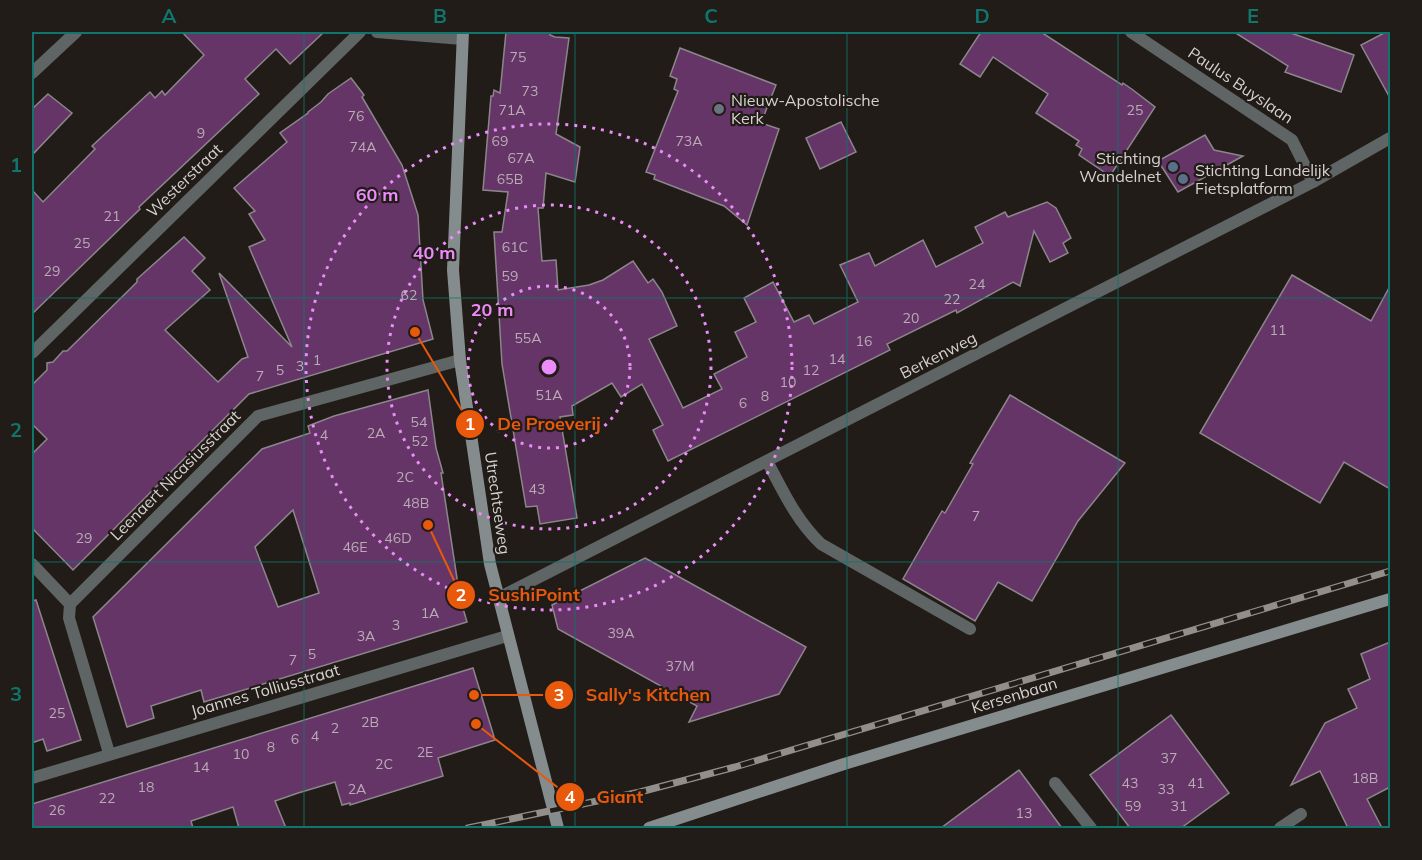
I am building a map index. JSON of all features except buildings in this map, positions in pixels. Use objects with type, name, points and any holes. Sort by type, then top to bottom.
[{"type":"street","points":[[32,73],[76,32]]},
{"type":"street","name":"Westerstraat","points":[[32,353],[360,32]]},
{"type":"street","points":[[377,32],[463,35]]},
{"type":"street","name":"Paulus Buyslaan","points":[[1131,32],[1292,140],[1313,182]]},
{"type":"street","name":"Utrechtseweg","points":[[463,35],[453,270],[460,360],[490,564],[558,828]]},
{"type":"street","name":"Berkenweg","points":[[498,598],[1313,182],[1390,138]]},
{"type":"street","name":"Leenaert Nicasiusstraat","points":[[70,604],[258,417],[460,360]]},
{"type":"street","points":[[767,461],[793,510],[807,531],[821,544],[970,629]]},
{"type":"street","points":[[32,564],[70,604],[69,618],[110,753]]},
{"type":"street","name":"Kersenbaan","points":[[649,828],[844,764],[1390,599]]},
{"type":"street","name":"Joannes Tolliusstraat","points":[[32,778],[507,636]]},
{"type":"street","points":[[1055,783],[1091,828]]},
{"type":"street","points":[[1280,828],[1301,814]]},
{"type":"railway","points":[[468,828],[640,792],[735,767],[1390,571]]},
{"type":"place","name":"Nieuw-Apostolische Kerk","points":[[719,109]]},
{"type":"place","name":"Stichting Wandelnet","points":[[1173,167]]},
{"type":"place","name":"Stichting Landelijk Fietsplatform","points":[[1183,179]]},
{"type":"place","name":"De Proeverij","points":[[415,332]]},
{"type":"place","name":"SushiPoint","points":[[428,525]]},
{"type":"place","name":"Sally's Kitchen","points":[[474,695]]},
{"type":"place","name":"Giant","points":[[476,724]]}]
